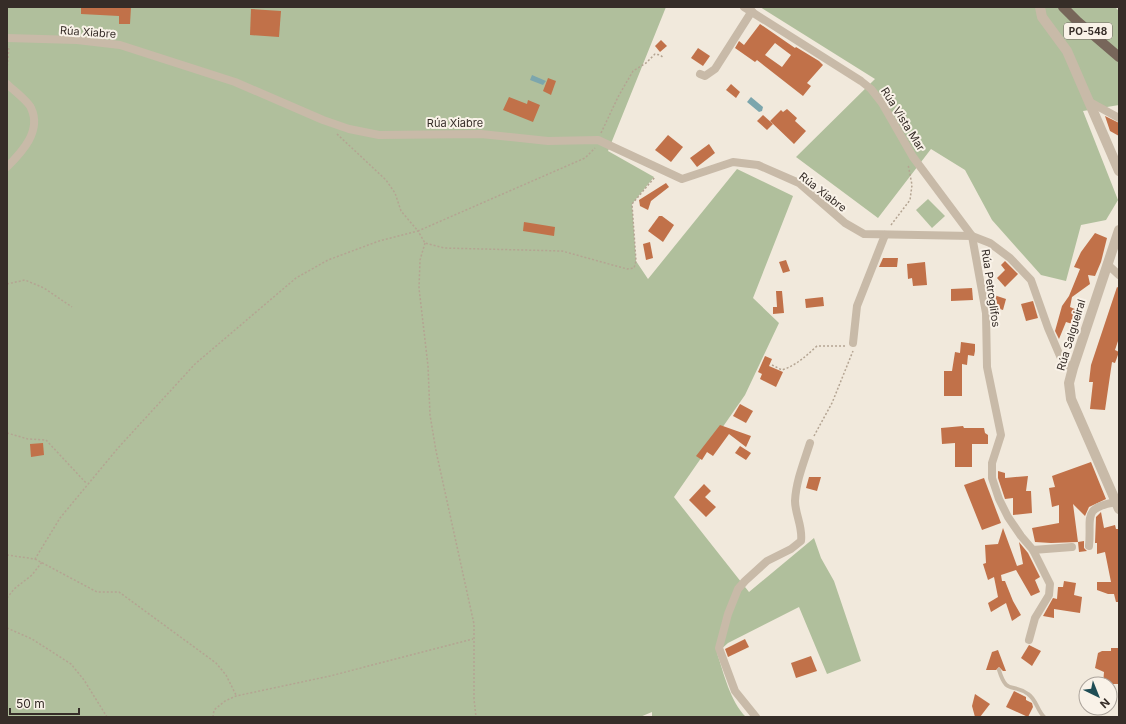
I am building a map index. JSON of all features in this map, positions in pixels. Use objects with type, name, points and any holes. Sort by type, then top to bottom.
[{"type":"main road","name":"PO-548","points":[[1063,7],[1076,21],[1119,57]]},
{"type":"street","points":[[1040,7],[1042,17],[1067,51],[1119,171]]},
{"type":"street","name":"Rúa Vista Mar","points":[[700,74],[704,76],[715,69],[748,9],[872,90],[888,113],[913,157],[972,236]]},
{"type":"street","name":"Rúa Xiabre","points":[[8,38],[77,40],[120,45],[234,82],[342,127],[379,135],[481,134],[548,141],[598,140],[682,178],[733,162],[758,165],[798,183],[845,223],[864,234],[885,236],[972,236]]},
{"type":"street","points":[[7,84],[31,108],[35,129],[21,153],[7,168]]},
{"type":"street","points":[[1088,101],[1119,118]]},
{"type":"street","name":"Rúa Salgueiral","points":[[1089,546],[1089,518],[1094,510],[1097,506],[1117,506],[1071,399],[1069,383],[1119,230]]},
{"type":"street","points":[[853,343],[857,306],[885,236]]},
{"type":"street","name":"Rúa Petroglifos","points":[[972,236],[990,243],[1010,258],[1031,280],[1048,328],[1060,356],[1066,364],[1073,368]]},
{"type":"street","name":"Rúa Petroglifos","points":[[972,236],[986,312],[987,367],[1000,435],[992,463],[992,478],[999,499],[1014,527],[1033,550],[1050,584],[1049,595],[1035,618],[1029,640]]},
{"type":"street","points":[[1107,264],[1119,275]]},
{"type":"street","points":[[756,717],[735,691],[719,648],[728,614],[738,589],[767,561],[791,549],[801,541],[802,535],[795,502],[796,486],[810,443]]},
{"type":"street","points":[[1033,550],[1072,547]]},
{"type":"lane","points":[[999,670],[1003,682],[1008,687],[1028,693],[1044,717]]},
{"type":"path","points":[[7,70],[8,38]]},
{"type":"path","points":[[36,559],[60,518],[118,448],[195,364],[296,278],[328,260],[379,241],[418,231],[585,158],[594,150],[618,97],[633,71],[646,63],[655,54],[664,58]]},
{"type":"path","points":[[334,132],[386,180],[394,192],[401,211],[418,231],[425,243],[444,248],[562,250],[627,269],[634,268],[636,261],[632,204],[654,177],[666,171]]},
{"type":"path","points":[[885,236],[910,200],[912,185],[907,168],[909,161],[913,157]]},
{"type":"path","points":[[425,243],[420,260],[419,288],[428,366],[430,415],[436,451],[474,624],[474,699],[476,717]]},
{"type":"path","points":[[7,284],[24,280],[44,288],[72,307]]},
{"type":"path","points":[[772,365],[782,370],[798,363],[817,346],[844,347],[853,343],[854,347],[852,355],[832,403],[810,443]]},
{"type":"path","points":[[7,433],[28,439],[46,440],[88,485]]},
{"type":"path","points":[[7,554],[36,559],[96,592],[119,592],[216,663],[226,675],[236,696]]},
{"type":"path","points":[[7,598],[14,589],[32,575],[42,562]]},
{"type":"path","points":[[7,628],[32,639],[71,664],[84,680],[106,717]]},
{"type":"path","points":[[213,717],[214,710],[225,701],[236,696],[330,676],[473,639]]},
{"type":"green space","points":[[7,7],[666,7],[608,151],[654,177],[632,204],[636,261],[648,279],[737,169],[793,196],[753,298],[779,323],[745,395],[674,497],[749,592],[814,538],[821,558],[834,581],[861,661],[827,674],[799,607],[728,643],[717,653],[732,695],[740,711],[746,717],[652,717],[652,712],[640,717],[7,717]]},
{"type":"green space","points":[[760,7],[1115,7],[1119,11],[1119,105],[1083,111],[1118,200],[1106,220],[1081,225],[1066,281],[1041,275],[992,220],[965,170],[931,149],[878,218],[796,157],[875,79]]},
{"type":"green space","points":[[928,199],[945,216],[932,228],[916,210]]},
{"type":"water","points":[[532,75],[546,81],[543,85],[530,80]]},
{"type":"water","points":[[751,97],[763,107],[762,111],[759,112],[747,102]]},
{"type":"building","points":[[81,7],[131,7],[130,24],[119,24],[119,16],[81,14]]},
{"type":"building","points":[[251,9],[281,11],[279,37],[250,35]]},
{"type":"building","points":[[760,24],[823,65],[807,83],[811,86],[803,96],[757,60],[755,62],[735,48],[739,41],[744,45]],"holes":[[[775,43],[791,55],[782,67],[765,55]]]},
{"type":"building","points":[[661,40],[667,46],[660,52],[655,46]]},
{"type":"building","points":[[698,48],[710,56],[703,66],[691,58]]},
{"type":"building","points":[[548,78],[556,81],[551,95],[543,91]]},
{"type":"building","points":[[731,84],[740,92],[736,98],[726,90]]},
{"type":"building","points":[[509,97],[527,104],[528,100],[540,105],[533,122],[503,110]]},
{"type":"building","points":[[787,109],[797,118],[795,121],[806,131],[794,144],[770,121],[781,110],[783,112]]},
{"type":"building","points":[[763,115],[773,124],[767,130],[757,121]]},
{"type":"building","points":[[1105,116],[1119,123],[1119,136],[1110,131]]},
{"type":"building","points":[[668,135],[683,147],[671,162],[655,150]]},
{"type":"building","points":[[709,144],[715,153],[697,167],[690,158]]},
{"type":"building","points":[[666,183],[669,187],[651,201],[648,210],[640,206],[639,200]]},
{"type":"building","points":[[659,216],[662,216],[674,225],[663,242],[648,231]]},
{"type":"building","points":[[524,222],[555,227],[554,236],[523,231]]},
{"type":"building","points":[[1095,233],[1107,238],[1101,262],[1095,276],[1088,275],[1090,284],[1072,297],[1070,307],[1082,312],[1079,326],[1066,322],[1059,339],[1055,331],[1062,306],[1069,296],[1080,269],[1074,267],[1081,252]]},
{"type":"building","points":[[650,242],[653,258],[646,260],[643,244]]},
{"type":"building","points":[[883,258],[898,258],[897,267],[879,267]]},
{"type":"building","points":[[786,260],[790,271],[783,273],[779,262]]},
{"type":"building","points":[[1005,261],[1018,274],[1005,287],[997,278],[1005,270],[1001,265]]},
{"type":"building","points":[[925,262],[927,285],[913,286],[912,278],[908,279],[907,264]]},
{"type":"building","points":[[1117,287],[1119,288],[1119,338],[1115,350],[1119,352],[1115,363],[1112,362],[1105,410],[1090,409],[1093,382],[1089,382],[1091,365]]},
{"type":"building","points":[[972,288],[973,300],[951,301],[951,289]]},
{"type":"building","points":[[776,291],[782,291],[784,313],[773,314],[773,307],[777,307]]},
{"type":"building","points":[[991,294],[1006,299],[1003,310],[990,306],[989,299]]},
{"type":"building","points":[[823,297],[824,306],[806,308],[805,299]]},
{"type":"building","points":[[1033,301],[1038,318],[1026,321],[1021,304]]},
{"type":"building","points":[[961,342],[975,344],[974,356],[968,355],[967,365],[962,364],[962,396],[944,396],[944,371],[952,371],[955,352],[960,353]]},
{"type":"building","points":[[765,356],[772,359],[769,366],[783,372],[776,387],[760,379],[762,374],[758,372]]},
{"type":"building","points":[[740,404],[753,411],[746,423],[733,416]]},
{"type":"building","points":[[720,425],[751,436],[746,447],[729,434],[713,456],[707,452],[702,460],[696,456]]},
{"type":"building","points":[[963,426],[964,428],[984,428],[985,433],[988,435],[988,444],[972,444],[972,467],[955,467],[955,443],[942,444],[941,428]]},
{"type":"building","points":[[43,443],[44,455],[31,457],[30,444]]},
{"type":"building","points":[[740,446],[751,453],[746,460],[735,453]]},
{"type":"building","points":[[1091,462],[1106,499],[1089,507],[1085,516],[1073,504],[1078,542],[1035,542],[1032,528],[1059,523],[1059,505],[1052,507],[1049,488],[1055,487],[1052,476]]},
{"type":"building","points":[[998,471],[1005,473],[1005,478],[1028,476],[1026,491],[1031,491],[1032,513],[1013,515],[1013,498],[1005,499],[998,478]]},
{"type":"building","points":[[809,477],[821,477],[817,491],[806,488]]},
{"type":"building","points":[[984,478],[1001,523],[982,530],[964,485]]},
{"type":"building","points":[[704,484],[711,491],[705,497],[716,507],[706,517],[689,500]]},
{"type":"building","points":[[1101,512],[1104,528],[1115,525],[1116,529],[1119,529],[1119,602],[1116,602],[1114,594],[1108,594],[1097,590],[1097,582],[1111,582],[1105,552],[1097,554],[1097,543],[1095,543],[1096,517]]},
{"type":"building","points":[[1003,528],[1017,566],[1023,564],[1019,542],[1028,553],[1040,577],[1035,580],[1040,592],[1031,596],[1016,570],[1001,575],[1002,581],[1005,581],[1013,601],[1021,615],[1012,621],[1006,603],[991,612],[988,603],[998,597],[994,577],[988,580],[983,564],[986,563],[985,545],[998,544]]},
{"type":"building","points":[[1084,541],[1084,548],[1087,551],[1079,552],[1078,542]]},
{"type":"building","points":[[1064,581],[1076,583],[1074,595],[1082,597],[1080,613],[1054,609],[1054,618],[1043,616],[1053,598],[1057,599],[1058,587],[1063,587]]},
{"type":"building","points":[[745,639],[749,647],[728,657],[725,649]]},
{"type":"building","points":[[1029,645],[1041,651],[1032,666],[1021,658]]},
{"type":"building","points":[[1111,648],[1119,648],[1119,684],[1118,676],[1104,676],[1104,672],[1095,668],[1098,653],[1102,651],[1111,651]]},
{"type":"building","points":[[998,650],[1006,671],[1003,671],[999,667],[996,670],[986,670],[992,652]]},
{"type":"building","points":[[811,656],[817,671],[796,678],[791,663]]},
{"type":"building","points":[[1014,691],[1026,697],[1026,700],[1032,703],[1033,707],[1028,717],[1006,707]]},
{"type":"building","points":[[975,694],[990,704],[980,717],[975,717],[972,706]]}]
